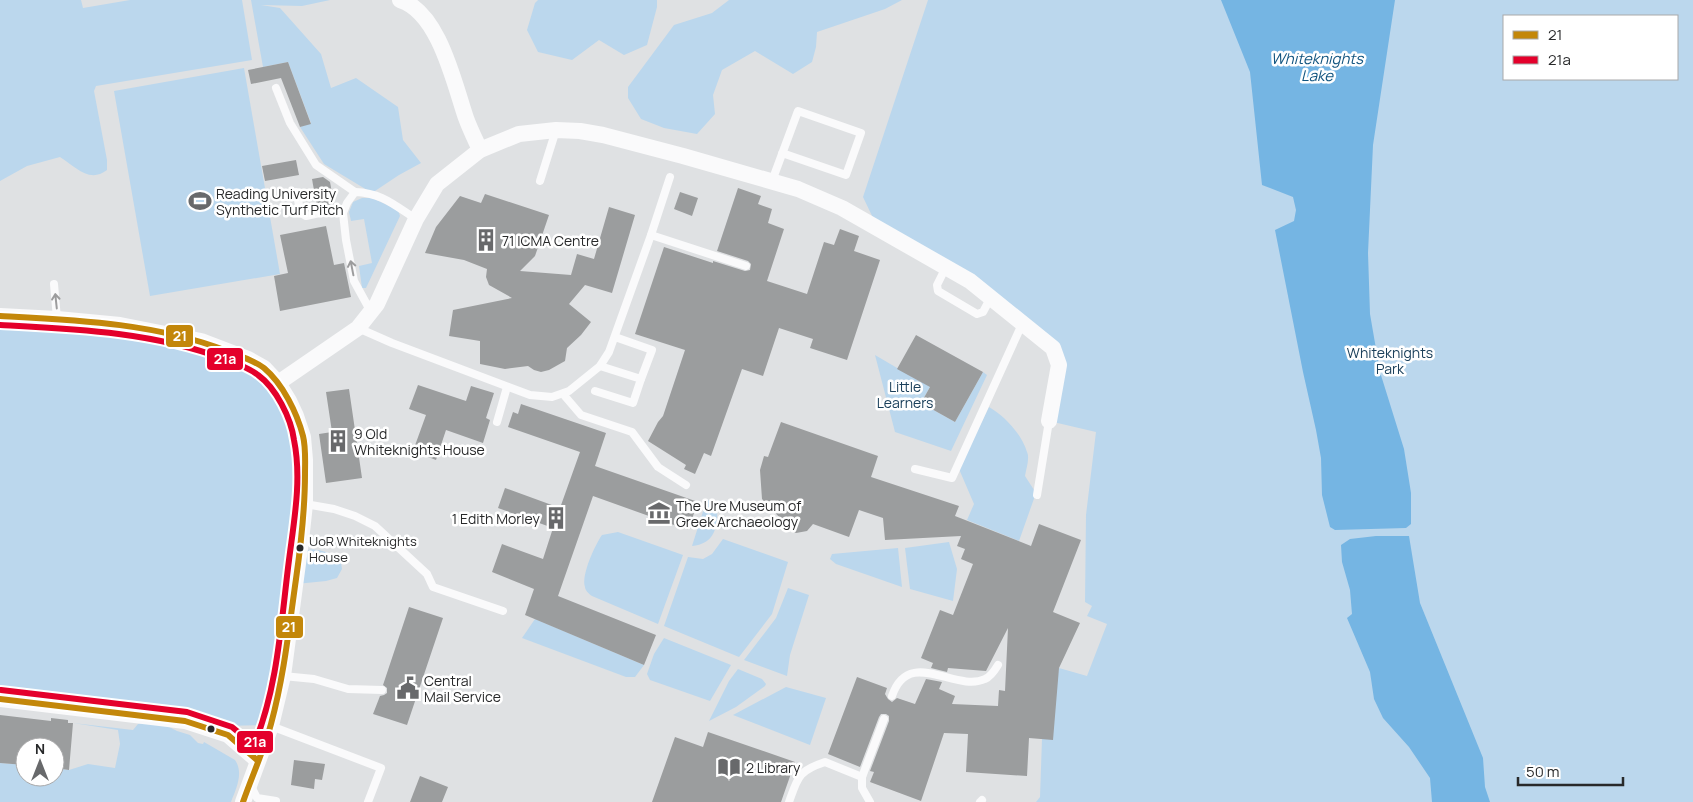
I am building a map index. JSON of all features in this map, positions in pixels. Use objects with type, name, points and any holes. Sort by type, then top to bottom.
[{"type":"street","points":[[400,0],[408,2],[418,11],[439,41],[467,120],[480,150]]},
{"type":"street","points":[[278,383],[358,328],[378,304],[416,219],[437,184],[480,150],[519,134],[556,130],[580,131],[603,135],[798,189],[842,208],[970,281],[1053,348],[1059,365],[1049,421]]},
{"type":"street","points":[[0,316],[57,318],[120,326],[202,341],[248,359],[264,368],[278,383],[296,416],[302,437],[305,460],[305,504],[283,676],[271,726],[243,802]]},
{"type":"street","points":[[0,699],[185,722],[228,735],[257,760]]},
{"type":"lane","points":[[276,88],[290,123],[316,165],[355,192],[370,193],[384,199],[416,219]]},
{"type":"lane","points":[[772,181],[782,153],[798,111],[861,133],[846,175],[782,153]]},
{"type":"lane","points":[[540,181],[556,130]]},
{"type":"lane","points":[[358,328],[507,387],[530,394],[552,397],[563,394],[600,366],[609,352],[670,176]]},
{"type":"lane","points":[[296,192],[301,213],[306,216],[324,212],[344,213]]},
{"type":"lane","points":[[355,192],[347,202],[344,213],[346,240],[354,281],[371,312]]},
{"type":"lane","points":[[651,235],[746,266]]},
{"type":"lane","points":[[946,267],[937,285],[938,291],[976,314],[983,312],[992,297]]},
{"type":"lane","points":[[54,284],[57,318]]},
{"type":"lane","points":[[915,469],[952,478],[1023,322]]},
{"type":"lane","points":[[596,391],[633,403],[642,379],[652,350],[615,337]]},
{"type":"lane","points":[[600,366],[642,379]]},
{"type":"lane","points":[[497,422],[507,387]]},
{"type":"lane","points":[[563,394],[581,415],[632,432],[658,467],[686,485]]},
{"type":"lane","points":[[1037,495],[1049,421]]},
{"type":"lane","points":[[305,504],[334,509],[355,516],[375,526],[427,574],[433,587],[503,611]]},
{"type":"lane","points":[[892,696],[897,683],[911,674],[930,673],[955,680],[976,682],[986,679],[998,665]]},
{"type":"lane","points":[[283,676],[314,679],[348,689],[382,690]]},
{"type":"lane","points":[[870,802],[862,788],[862,777],[884,719]]},
{"type":"lane","points":[[271,726],[381,768],[368,802]]},
{"type":"lane","points":[[789,802],[800,774],[812,766],[825,762],[862,777]]},
{"type":"lane","points":[[250,784],[257,798],[276,801]]},
{"type":"green space","points":[[0,0],[81,0],[83,8],[130,0],[242,0],[252,60],[96,86],[94,91],[107,160],[107,170],[100,174],[88,174],[60,157],[27,166],[0,181]]},
{"type":"green space","points":[[251,0],[330,0],[302,6],[261,5],[280,8],[321,54],[331,88],[356,78],[398,107],[403,140],[421,163],[372,193],[324,164],[300,127],[311,123],[288,62],[263,67]]},
{"type":"green space","points":[[538,0],[657,0],[657,7],[647,45],[624,55],[599,40],[572,60],[538,52],[527,30],[535,3]]},
{"type":"green space","points":[[729,0],[902,0],[885,9],[817,32],[812,62],[793,74],[755,51],[722,70],[713,95],[715,114],[697,134],[664,128],[641,119],[628,98],[628,87],[674,25],[712,13]]},
{"type":"green space","name":"Whiteknights Park","points":[[928,0],[1693,0],[1693,802],[1036,802],[1040,797],[1042,739],[1059,668],[1087,676],[1107,624],[1087,616],[1092,606],[1085,602],[1086,515],[1096,432],[1049,421],[1053,348],[874,220],[863,197]]},
{"type":"green space","name":"Reading University Synthetic Turf Pitch","points":[[244,68],[280,274],[150,296],[114,91]]},
{"type":"green space","points":[[362,198],[372,198],[398,210],[400,216],[366,288],[362,288],[359,266],[372,263],[364,219],[351,221],[349,212],[353,202]]},
{"type":"green space","points":[[24,323],[110,332],[199,350],[249,368],[270,384],[291,422],[296,460],[294,515],[288,553],[312,550],[324,552],[340,557],[342,569],[337,578],[286,585],[280,615],[275,675],[261,725],[222,726],[0,692],[0,324]]},
{"type":"green space","name":"Little Learners","points":[[875,355],[921,382],[937,374],[921,403],[955,422],[983,372],[987,375],[951,451],[895,432]]},
{"type":"green space","points":[[989,407],[1012,426],[1028,454],[1025,476],[1036,493],[1019,541],[967,520],[974,504],[959,469]]},
{"type":"green space","points":[[707,499],[717,506],[716,526],[711,537],[706,542],[692,546]]},
{"type":"green space","points":[[618,532],[683,555],[658,624],[592,596],[586,589],[585,575],[592,553],[599,540],[602,535]]},
{"type":"green space","points":[[723,539],[788,562],[772,614],[739,657],[664,626],[688,557],[703,559],[712,554]]},
{"type":"green space","points":[[949,542],[957,569],[953,601],[910,589],[905,548]]},
{"type":"green space","points":[[898,548],[902,587],[836,564],[830,559],[832,554]]},
{"type":"green space","points":[[788,588],[809,595],[790,655],[787,676],[744,660],[776,618]]},
{"type":"green space","points":[[535,619],[644,665],[635,677],[626,677],[522,638]]},
{"type":"green space","points":[[664,638],[731,665],[710,701],[650,680],[647,674],[654,654]]},
{"type":"green space","points":[[738,669],[762,679],[766,684],[765,686],[736,707],[709,721],[729,681]]},
{"type":"green space","points":[[786,687],[826,698],[810,745],[733,715]]},
{"type":"green space","points":[[156,720],[177,731],[190,735],[198,743],[203,744],[204,742],[235,760],[238,765],[239,776],[231,802],[0,802],[0,763],[15,764],[15,787],[65,787],[65,769],[88,764],[115,768],[120,744],[118,730],[73,723],[133,730],[138,724]]},
{"type":"water","name":"Whiteknights Lake","points":[[1221,0],[1395,0],[1373,145],[1368,253],[1370,314],[1380,372],[1404,449],[1411,493],[1411,524],[1406,528],[1335,530],[1330,527],[1322,495],[1321,458],[1316,430],[1275,230],[1294,221],[1296,210],[1293,197],[1262,185],[1250,72]]},
{"type":"water","points":[[1376,536],[1409,536],[1420,603],[1483,758],[1485,787],[1490,802],[1432,802],[1430,778],[1409,747],[1383,718],[1374,699],[1370,672],[1347,618],[1352,614],[1350,590],[1342,562],[1341,545],[1350,539]]},
{"type":"building","points":[[288,62],[311,124],[300,127],[281,78],[251,84],[248,70]]},
{"type":"building","points":[[296,160],[299,175],[265,181],[262,166]]},
{"type":"building","points":[[323,177],[330,182],[334,204],[317,207],[312,179]]},
{"type":"building","points":[[738,188],[761,196],[758,204],[772,209],[768,223],[784,229],[767,281],[807,294],[824,242],[834,245],[840,229],[859,236],[854,251],[880,260],[847,360],[810,348],[813,339],[779,328],[763,376],[742,369],[711,456],[704,453],[695,474],[684,469],[686,465],[648,441],[663,416],[685,350],[635,334],[664,247],[713,263],[713,261],[745,271],[750,270],[751,264],[748,261],[717,251]]},
{"type":"building","points":[[680,192],[698,198],[692,216],[674,209]]},
{"type":"building","points":[[485,194],[549,215],[535,256],[520,271],[571,275],[577,254],[594,259],[609,207],[635,215],[612,293],[585,285],[569,304],[591,322],[567,348],[565,361],[549,370],[541,372],[528,366],[505,369],[480,364],[480,341],[449,336],[453,310],[512,298],[489,285],[486,277],[487,269],[464,260],[425,253],[436,227],[460,196],[481,203]]},
{"type":"building","points":[[326,226],[334,265],[344,263],[351,297],[280,311],[274,276],[288,273],[280,235]]},
{"type":"building","points":[[916,335],[983,372],[955,422],[921,403],[930,387],[897,369]]},
{"type":"building","points":[[418,385],[466,401],[471,386],[494,393],[486,418],[490,420],[483,443],[446,430],[436,460],[413,451],[426,415],[409,409]]},
{"type":"building","name":"9 Old Whiteknights House","points":[[349,389],[362,478],[326,483],[319,434],[332,432],[326,392]]},
{"type":"building","name":"1 Edith Morley","points":[[521,404],[606,433],[595,466],[698,502],[688,530],[593,496],[558,596],[656,635],[644,665],[525,615],[534,589],[492,572],[502,544],[543,559],[553,528],[498,508],[505,488],[560,508],[580,452],[508,427],[513,412],[518,414]]},
{"type":"building","points":[[781,422],[878,456],[871,477],[959,506],[955,516],[1031,546],[1039,524],[1081,540],[1053,612],[1080,623],[1059,668],[1053,740],[1029,738],[1027,776],[966,772],[968,734],[944,733],[921,801],[870,782],[874,772],[870,771],[889,721],[889,716],[886,714],[881,714],[879,717],[860,767],[828,754],[857,677],[887,688],[885,694],[892,702],[897,698],[915,704],[926,679],[942,682],[939,689],[955,696],[952,704],[998,706],[999,690],[1005,691],[1008,628],[986,671],[948,668],[947,672],[931,668],[933,663],[921,658],[940,610],[953,615],[973,564],[961,559],[965,549],[957,546],[961,536],[885,540],[883,518],[859,510],[849,537],[813,524],[807,531],[796,533],[781,525],[781,519],[762,499],[760,470],[764,456],[768,457]]},
{"type":"building","points":[[409,607],[443,618],[407,725],[373,714],[380,696],[387,693],[387,688],[383,685]]},
{"type":"building","points":[[0,715],[51,721],[51,718],[68,720],[68,723],[73,723],[69,770],[65,769],[65,737],[15,737],[15,764],[0,763]]},
{"type":"building","name":"2 Library","points":[[708,732],[795,762],[781,802],[652,802],[675,737],[703,747]]},
{"type":"building","points":[[294,760],[325,764],[322,780],[315,779],[314,789],[291,785]]},
{"type":"building","points":[[420,776],[448,787],[442,802],[410,802]]},
{"type":"transit line","name":"21","points":[[0,316],[115,324],[172,334],[200,342],[246,358],[264,368],[283,390],[293,409],[303,436],[305,450],[300,553],[286,652],[276,706],[265,744],[243,802]]},
{"type":"transit line","name":"21a","points":[[0,325],[85,330],[142,337],[197,350],[246,367],[265,381],[282,404],[290,422],[297,470],[295,515],[278,654],[262,723],[254,745],[232,727],[187,712],[1,690]]},
{"type":"transit line","name":"21","points":[[0,699],[185,721],[228,735],[257,760]]},
{"type":"place","name":"Reading University Synthetic Turf Pitch","points":[[200,201]]},
{"type":"place","name":"71 ICMA Centre","points":[[486,240]]},
{"type":"place","name":"9 Old Whiteknights House","points":[[338,441]]},
{"type":"place","name":"The Ure Museum of Greek Archaeology","points":[[659,513]]},
{"type":"place","name":"1 Edith Morley","points":[[556,518]]},
{"type":"place","name":"UoR Whiteknights House","points":[[300,548]]},
{"type":"place","name":"Central Mail Service","points":[[408,688]]},
{"type":"place","name":"2 Library","points":[[729,767]]}]
